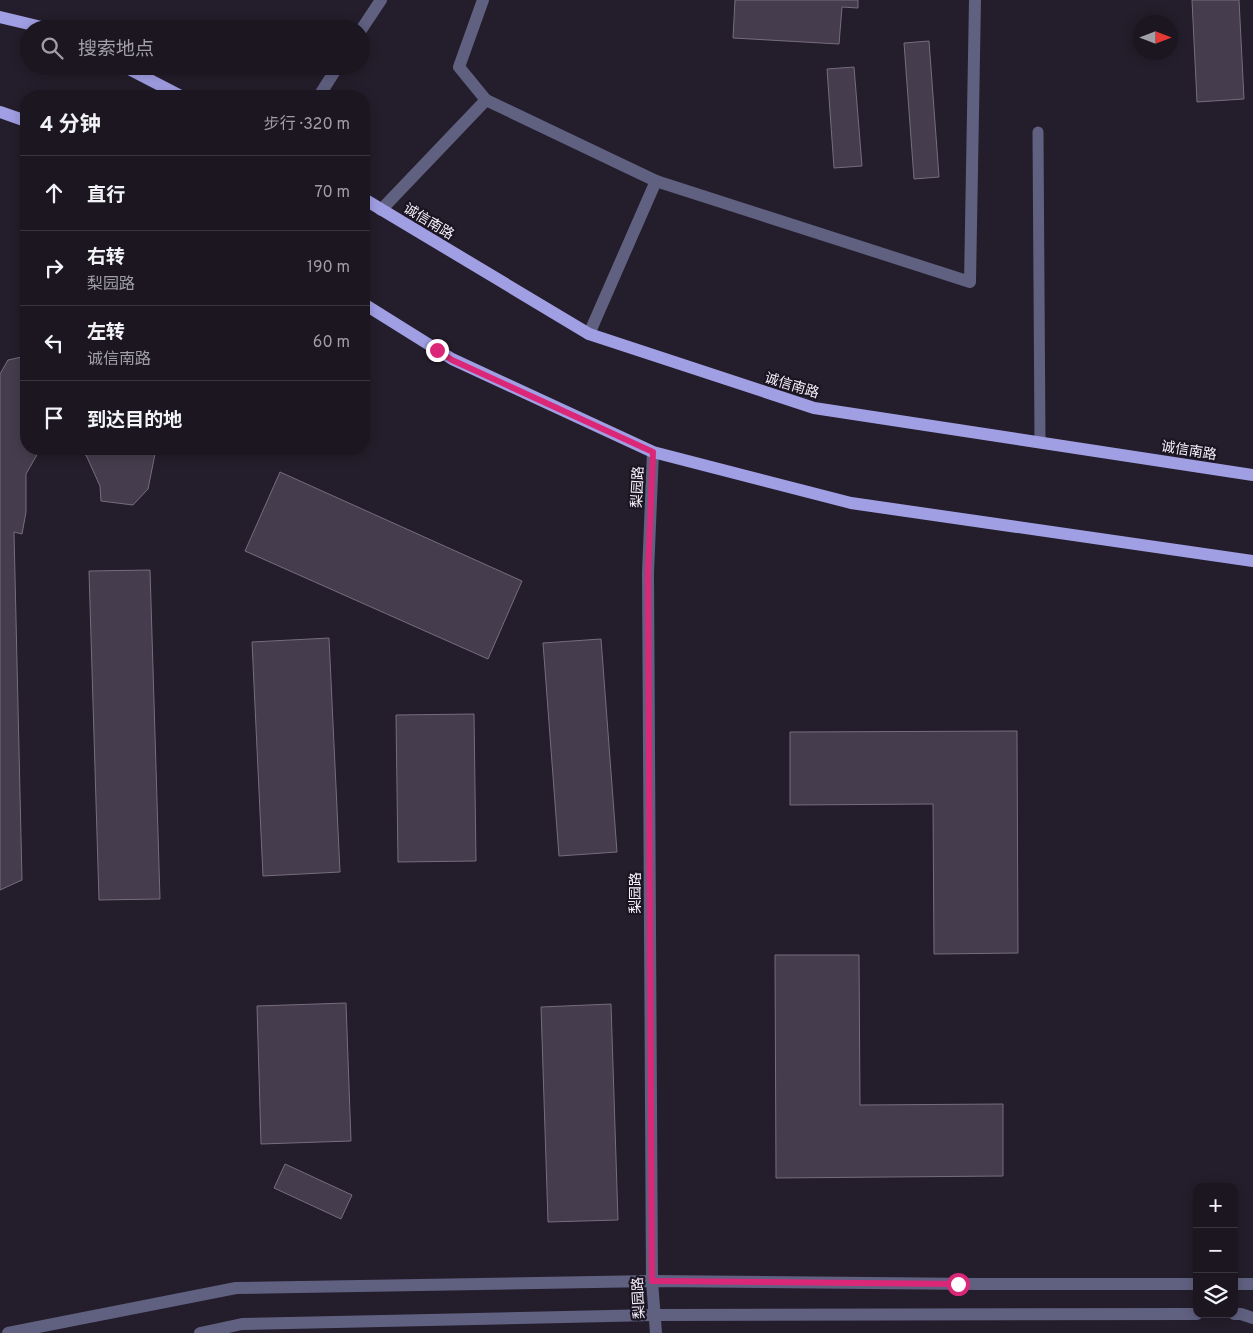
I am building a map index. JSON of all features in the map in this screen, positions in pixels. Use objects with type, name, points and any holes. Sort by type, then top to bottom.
[{"type":"main road","points":[[0,17],[20,22]]},
{"type":"main road","points":[[140,75],[169,90]]},
{"type":"main road","points":[[0,112],[20,119]]},
{"type":"main road","name":"诚信南路","points":[[370,203],[589,334],[814,408],[1253,475]]},
{"type":"main road","points":[[370,308],[452,360],[653,452],[851,503],[1253,560]]},
{"type":"street","points":[[368,20],[381,0]]},
{"type":"street","points":[[483,0],[459,67],[486,100],[656,181],[970,282],[975,0]]},
{"type":"street","points":[[323,90],[332,75]]},
{"type":"street","points":[[381,210],[486,100]]},
{"type":"street","points":[[589,334],[656,181]]},
{"type":"street","name":"梨园路","points":[[653,452],[648,573],[652,1281],[656,1333]]},
{"type":"street","points":[[8,1333],[236,1288],[652,1281],[1193,1284]]},
{"type":"street","points":[[1238,1284],[1253,1284]]},
{"type":"street","points":[[200,1333],[242,1324],[654,1315],[1193,1314]]},
{"type":"street","points":[[1238,1314],[1253,1318]]},
{"type":"lane","points":[[1038,132],[1040,442]]},
{"type":"building","points":[[735,0],[858,0],[858,8],[842,7],[839,44],[733,38]]},
{"type":"building","points":[[1192,0],[1239,0],[1244,99],[1197,102]]},
{"type":"building","points":[[929,41],[939,177],[914,179],[904,43]]},
{"type":"building","points":[[854,67],[862,166],[834,168],[827,69]]},
{"type":"building","points":[[20,357],[20,455],[37,455],[26,474],[26,512],[22,534],[14,532],[22,880],[0,890],[0,374],[8,360]]},
{"type":"building","points":[[86,455],[155,455],[148,489],[133,505],[101,501],[100,486]]},
{"type":"building","points":[[280,472],[522,581],[488,659],[245,551]]},
{"type":"building","points":[[150,570],[160,899],[99,900],[89,571]]},
{"type":"building","points":[[329,638],[340,872],[263,876],[252,642]]},
{"type":"building","points":[[601,639],[617,852],[559,856],[543,643]]},
{"type":"building","points":[[474,714],[476,861],[398,862],[396,715]]},
{"type":"building","points":[[1017,731],[1018,953],[934,954],[933,804],[790,805],[790,732]]},
{"type":"building","points":[[775,955],[859,955],[860,1105],[1003,1104],[1003,1176],[776,1178]]},
{"type":"building","points":[[346,1003],[351,1141],[261,1144],[257,1006]]},
{"type":"building","points":[[611,1004],[618,1220],[548,1222],[541,1007]]},
{"type":"building","points":[[285,1164],[352,1195],[341,1219],[274,1188]]},
{"type":"route","points":[[437,350],[452,360],[653,452],[648,573],[652,1281],[958,1284]]}]
